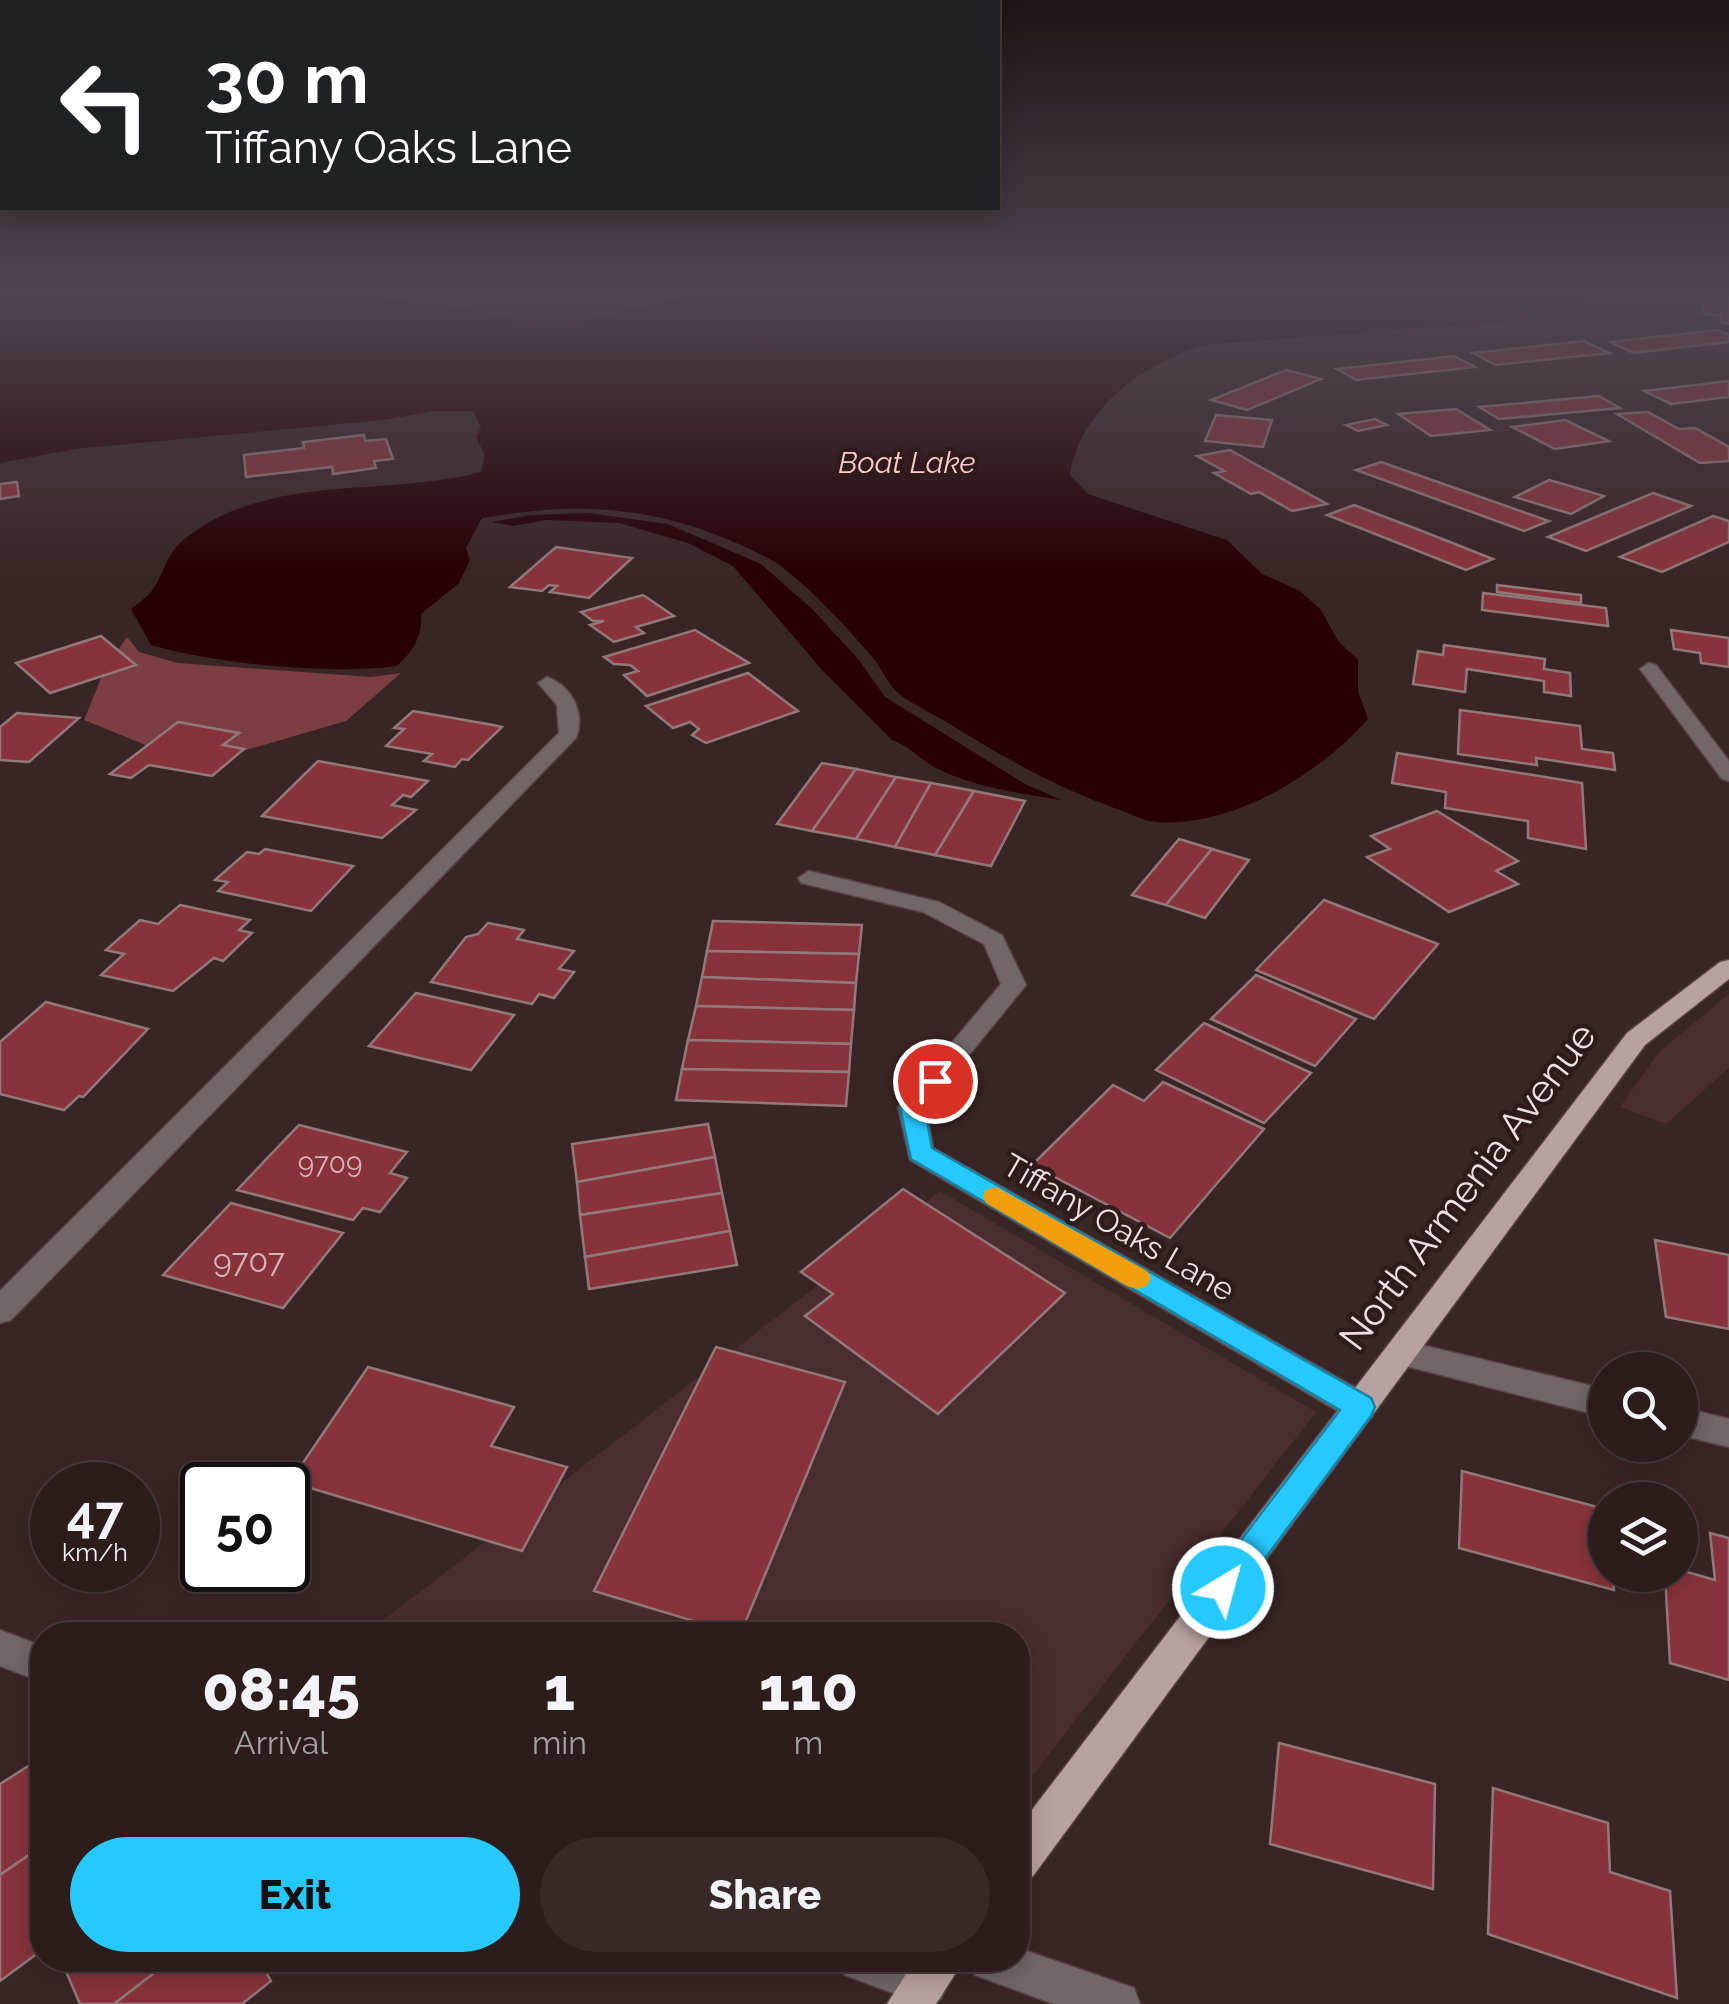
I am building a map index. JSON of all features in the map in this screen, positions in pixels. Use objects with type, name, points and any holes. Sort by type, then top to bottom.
[{"type":"main road","name":"North Armenia Avenue","points":[[1030,1844],[1636,1039],[1726,968]]},
{"type":"street","points":[[1649,668],[1729,775]]},
{"type":"street","points":[[0,1311],[569,734],[572,710],[547,683]]},
{"type":"street","name":"Tiffany Oaks Lane","points":[[810,878],[931,907],[994,940],[1014,985],[912,1107],[920,1153],[1360,1407]]},
{"type":"street","points":[[1401,1353],[1588,1399]]},
{"type":"street","points":[[1698,1426],[1729,1434]]},
{"type":"street","points":[[0,1648],[30,1659]]},
{"type":"street","points":[[895,1972],[925,1982]]},
{"type":"street","points":[[1025,1972],[1118,2004]]},
{"type":"shaded area","points":[[127,637],[139,652],[178,663],[371,677],[401,673],[346,721],[239,752],[153,748],[84,720],[104,671]]},
{"type":"shaded area","points":[[1729,994],[1729,1068],[1666,1124],[1620,1107],[1659,1052]]},
{"type":"shaded area","points":[[940,1191],[1316,1412],[1030,1779],[1030,1622],[381,1622]]},
{"type":"water","name":"Boat Lake","points":[[0,391],[1120,391],[1087,429],[1070,475],[1088,494],[1227,540],[1262,574],[1300,591],[1321,610],[1338,641],[1358,660],[1358,691],[1368,719],[1300,777],[1243,807],[1185,822],[1142,819],[1057,784],[906,699],[823,603],[768,558],[732,541],[663,518],[594,509],[482,518],[466,548],[470,560],[459,583],[421,614],[416,643],[397,666],[338,669],[208,658],[151,645],[131,609],[151,592],[180,543],[213,520],[248,505],[286,496],[443,480],[481,472],[485,455],[476,437],[481,427],[473,411],[435,411],[383,420],[75,449],[0,463]]},
{"type":"water","points":[[588,513],[668,524],[761,564],[813,610],[859,660],[885,697],[1025,784],[1061,800],[953,776],[892,740],[823,671],[733,566],[688,543],[619,523],[546,520],[513,526],[491,522],[531,515]]},
{"type":"building","points":[[1235,391],[1294,391],[1247,410],[1211,400]]},
{"type":"building","points":[[1644,391],[1729,391],[1729,397],[1671,404]]},
{"type":"building","points":[[1599,396],[1620,408],[1499,419],[1479,407]]},
{"type":"building","points":[[1456,409],[1490,430],[1431,436],[1398,414]]},
{"type":"building","points":[[1648,412],[1679,429],[1695,428],[1729,447],[1729,461],[1700,463],[1617,414]]},
{"type":"building","points":[[1216,415],[1272,420],[1263,447],[1205,441]]},
{"type":"building","points":[[1375,419],[1387,425],[1358,431],[1346,425]]},
{"type":"building","points":[[1565,420],[1609,441],[1555,449],[1512,427]]},
{"type":"building","points":[[364,435],[365,441],[386,439],[393,459],[374,461],[376,468],[333,474],[332,467],[246,477],[244,455],[304,448],[303,442]]},
{"type":"building","points":[[1230,450],[1327,504],[1292,511],[1214,473],[1224,471],[1197,456]]},
{"type":"building","points":[[1381,462],[1549,521],[1524,531],[1356,470]]},
{"type":"building","points":[[1549,480],[1604,496],[1571,514],[1515,497]]},
{"type":"building","points":[[17,482],[19,496],[0,499],[0,484]]},
{"type":"building","points":[[1653,493],[1691,506],[1586,551],[1548,537]]},
{"type":"building","points":[[1354,505],[1493,559],[1466,570],[1327,515]]},
{"type":"building","points":[[1713,516],[1729,521],[1729,542],[1662,572],[1620,557]]},
{"type":"building","points":[[556,547],[632,558],[589,598],[550,592],[557,586],[549,585],[542,591],[510,587]]},
{"type":"building","points":[[1497,585],[1581,595],[1581,603],[1497,592]]},
{"type":"building","points":[[1483,593],[1606,608],[1608,626],[1482,610]]},
{"type":"building","points":[[643,595],[674,616],[636,627],[644,633],[614,642],[590,625],[604,621],[593,621],[581,612]]},
{"type":"building","points":[[695,630],[749,663],[647,696],[624,675],[638,671],[604,657]]},
{"type":"building","points":[[1671,630],[1729,638],[1729,667],[1701,663],[1700,653],[1674,649]]},
{"type":"building","points":[[101,636],[136,665],[50,693],[16,663]]},
{"type":"building","points":[[1444,645],[1545,659],[1544,669],[1570,673],[1571,696],[1544,692],[1544,681],[1467,669],[1465,692],[1413,684],[1418,651],[1443,655]]},
{"type":"building","points":[[748,673],[798,711],[706,743],[692,735],[699,729],[690,722],[673,728],[646,706]]},
{"type":"building","points":[[1460,710],[1580,726],[1582,749],[1613,753],[1615,770],[1536,758],[1537,765],[1458,754]]},
{"type":"building","points":[[413,711],[502,727],[468,760],[462,759],[455,767],[424,761],[432,754],[386,746],[404,729],[394,728]]},
{"type":"building","points":[[17,713],[79,718],[29,762],[0,760],[0,727]]},
{"type":"building","points":[[178,722],[239,733],[223,745],[244,749],[212,776],[149,765],[131,778],[110,774]]},
{"type":"building","points":[[1397,753],[1582,783],[1586,849],[1528,838],[1528,821],[1445,808],[1446,792],[1392,783]]},
{"type":"building","points":[[318,761],[428,781],[411,797],[403,795],[392,805],[416,810],[382,838],[262,816]]},
{"type":"building","points":[[822,763],[856,769],[812,831],[777,824]]},
{"type":"building","points":[[856,769],[896,777],[856,839],[812,831]]},
{"type":"building","points":[[896,777],[931,783],[895,847],[856,839]]},
{"type":"building","points":[[931,783],[974,791],[935,855],[895,847]]},
{"type":"building","points":[[974,791],[1025,801],[991,866],[935,855]]},
{"type":"building","points":[[1437,811],[1518,861],[1496,871],[1518,884],[1449,912],[1367,857],[1390,849],[1371,836]]},
{"type":"building","points":[[1179,839],[1212,849],[1166,905],[1132,895]]},
{"type":"building","points":[[265,849],[353,866],[311,911],[218,891],[228,882],[215,880],[247,852],[259,854]]},
{"type":"building","points":[[1212,849],[1249,860],[1205,918],[1166,905]]},
{"type":"building","points":[[1324,900],[1438,944],[1374,1019],[1256,970]]},
{"type":"building","points":[[180,905],[250,920],[239,930],[252,933],[223,961],[214,958],[173,991],[101,975],[124,954],[106,950],[140,920],[158,924]]},
{"type":"building","points":[[713,921],[862,925],[859,954],[707,951]]},
{"type":"building","points":[[488,923],[524,930],[517,939],[574,951],[559,969],[574,972],[554,998],[539,994],[532,1004],[431,982],[466,937],[478,934]]},
{"type":"building","points":[[707,951],[859,954],[856,983],[702,977]]},
{"type":"building","points":[[1256,975],[1356,1019],[1315,1066],[1211,1019]]},
{"type":"building","points":[[702,977],[856,983],[854,1010],[696,1006]]},
{"type":"building","points":[[416,993],[514,1015],[471,1070],[369,1046]]},
{"type":"building","points":[[46,1002],[148,1029],[83,1097],[79,1096],[64,1110],[0,1094],[0,1042]]},
{"type":"building","points":[[696,1006],[854,1010],[851,1044],[688,1040]]},
{"type":"building","points":[[1204,1023],[1311,1073],[1264,1123],[1156,1070]]},
{"type":"building","points":[[688,1040],[851,1044],[849,1072],[682,1069]]},
{"type":"building","points":[[682,1069],[849,1072],[846,1106],[676,1100]]},
{"type":"building","points":[[1163,1082],[1264,1129],[1170,1238],[1032,1165],[1113,1085],[1144,1101]]},
{"type":"building","points":[[708,1124],[715,1157],[577,1182],[572,1144]]},
{"type":"building","points":[[299,1125],[407,1152],[390,1173],[407,1178],[380,1212],[363,1208],[353,1220],[237,1190]]},
{"type":"building","points":[[715,1157],[722,1193],[580,1215],[577,1182]]},
{"type":"building","points":[[903,1189],[1065,1293],[938,1414],[805,1316],[833,1294],[801,1272]]},
{"type":"building","points":[[722,1193],[730,1231],[585,1257],[580,1215]]},
{"type":"building","points":[[231,1203],[343,1233],[283,1308],[163,1275]]},
{"type":"building","points":[[730,1231],[737,1265],[589,1289],[585,1257]]},
{"type":"building","points":[[1655,1240],[1729,1255],[1729,1329],[1666,1317]]},
{"type":"building","points":[[716,1347],[845,1382],[745,1622],[697,1622],[594,1591]]},
{"type":"building","points":[[368,1367],[514,1407],[491,1446],[567,1467],[522,1551],[310,1488],[310,1462],[304,1462]]},
{"type":"building","points":[[1462,1471],[1588,1504],[1588,1583],[1459,1548]]},
{"type":"building","points":[[1710,1533],[1729,1538],[1729,1680],[1670,1663],[1666,1592],[1698,1592],[1698,1575],[1715,1580]]},
{"type":"building","points":[[1279,1743],[1435,1784],[1433,1889],[1270,1844]]},
{"type":"building","points":[[30,1765],[30,1854],[0,1875],[0,1784]]},
{"type":"building","points":[[1493,1788],[1608,1823],[1610,1872],[1670,1891],[1677,1998],[1488,1934]]},
{"type":"building","points":[[30,1854],[30,1959],[0,1981],[0,1875]]},
{"type":"building","points":[[66,1972],[155,1972],[114,2004],[80,2004]]},
{"type":"building","points":[[155,1972],[266,1972],[271,1981],[242,2004],[114,2004]]},
{"type":"slow traffic","points":[[996,1196],[1137,1278]]},
{"type":"route","points":[[935,1081],[912,1107],[920,1153],[1360,1407],[1223,1588]]}]
